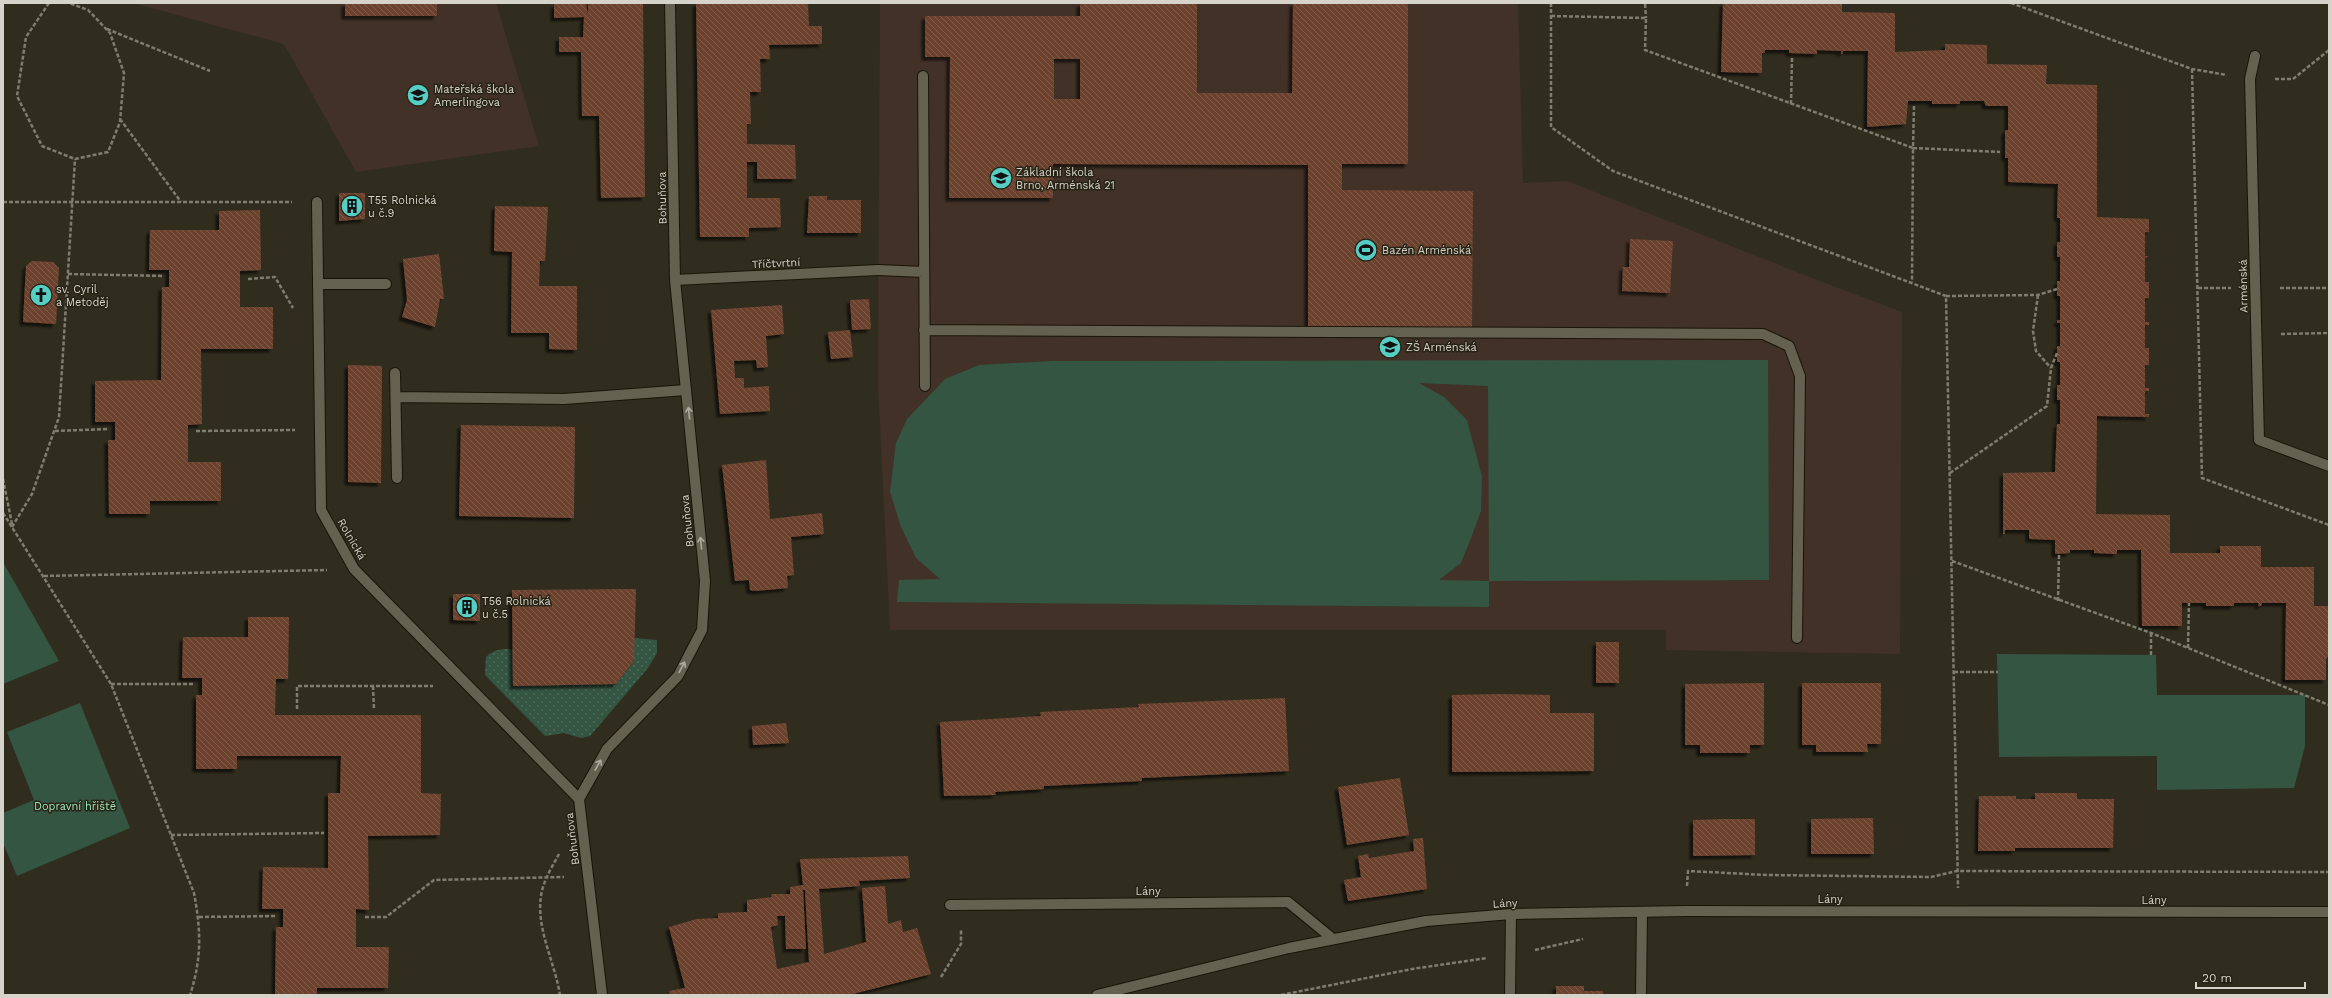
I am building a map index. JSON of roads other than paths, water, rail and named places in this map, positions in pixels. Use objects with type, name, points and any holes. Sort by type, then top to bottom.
[{"type":"street","name":"Bohuňova","points":[[602,995],[579,799],[607,748],[678,676],[702,630],[705,581],[675,280],[670,3]]},
{"type":"street","name":"Arménská","points":[[2255,56],[2250,79],[2259,440],[2329,466]]},
{"type":"street","points":[[923,76],[925,386]]},
{"type":"street","name":"Rolnická","points":[[317,202],[321,510],[354,569],[579,799]]},
{"type":"street","name":"Tříčtvrtní","points":[[675,280],[878,270],[924,272]]},
{"type":"street","points":[[318,284],[386,284]]},
{"type":"street","points":[[924,330],[1763,334],[1789,346],[1800,376],[1797,638]]},
{"type":"street","points":[[395,373],[397,478]]},
{"type":"street","points":[[396,397],[564,399],[686,390]]},
{"type":"street","name":"Lány","points":[[955,905],[1288,902],[1333,939]]},
{"type":"street","name":"Lány","points":[[1097,995],[1289,948],[1333,939],[1426,921],[1511,914],[1959,911],[2329,912]]},
{"type":"street","points":[[1641,995],[1642,912]]},
{"type":"street","points":[[1510,995],[1511,914]]},
{"type":"place","name":"Mateřská škola Amerlingova","points":[[418,95]]},
{"type":"place","name":"Základní škola Brno, Arménská 21","points":[[1001,178]]},
{"type":"place","name":"T55 Rolnická u č.9","points":[[352,206]]},
{"type":"place","name":"Bazén Arménská","points":[[1366,250]]},
{"type":"place","name":"sv. Cyril a Metoděj","points":[[41,295]]},
{"type":"place","name":"ZŠ Arménská","points":[[1390,347]]},
{"type":"place","name":"T56 Rolnická u č.5","points":[[467,607]]},
{"type":"park label","name":"Dopravní hřiště","points":[[75,806]]}]
